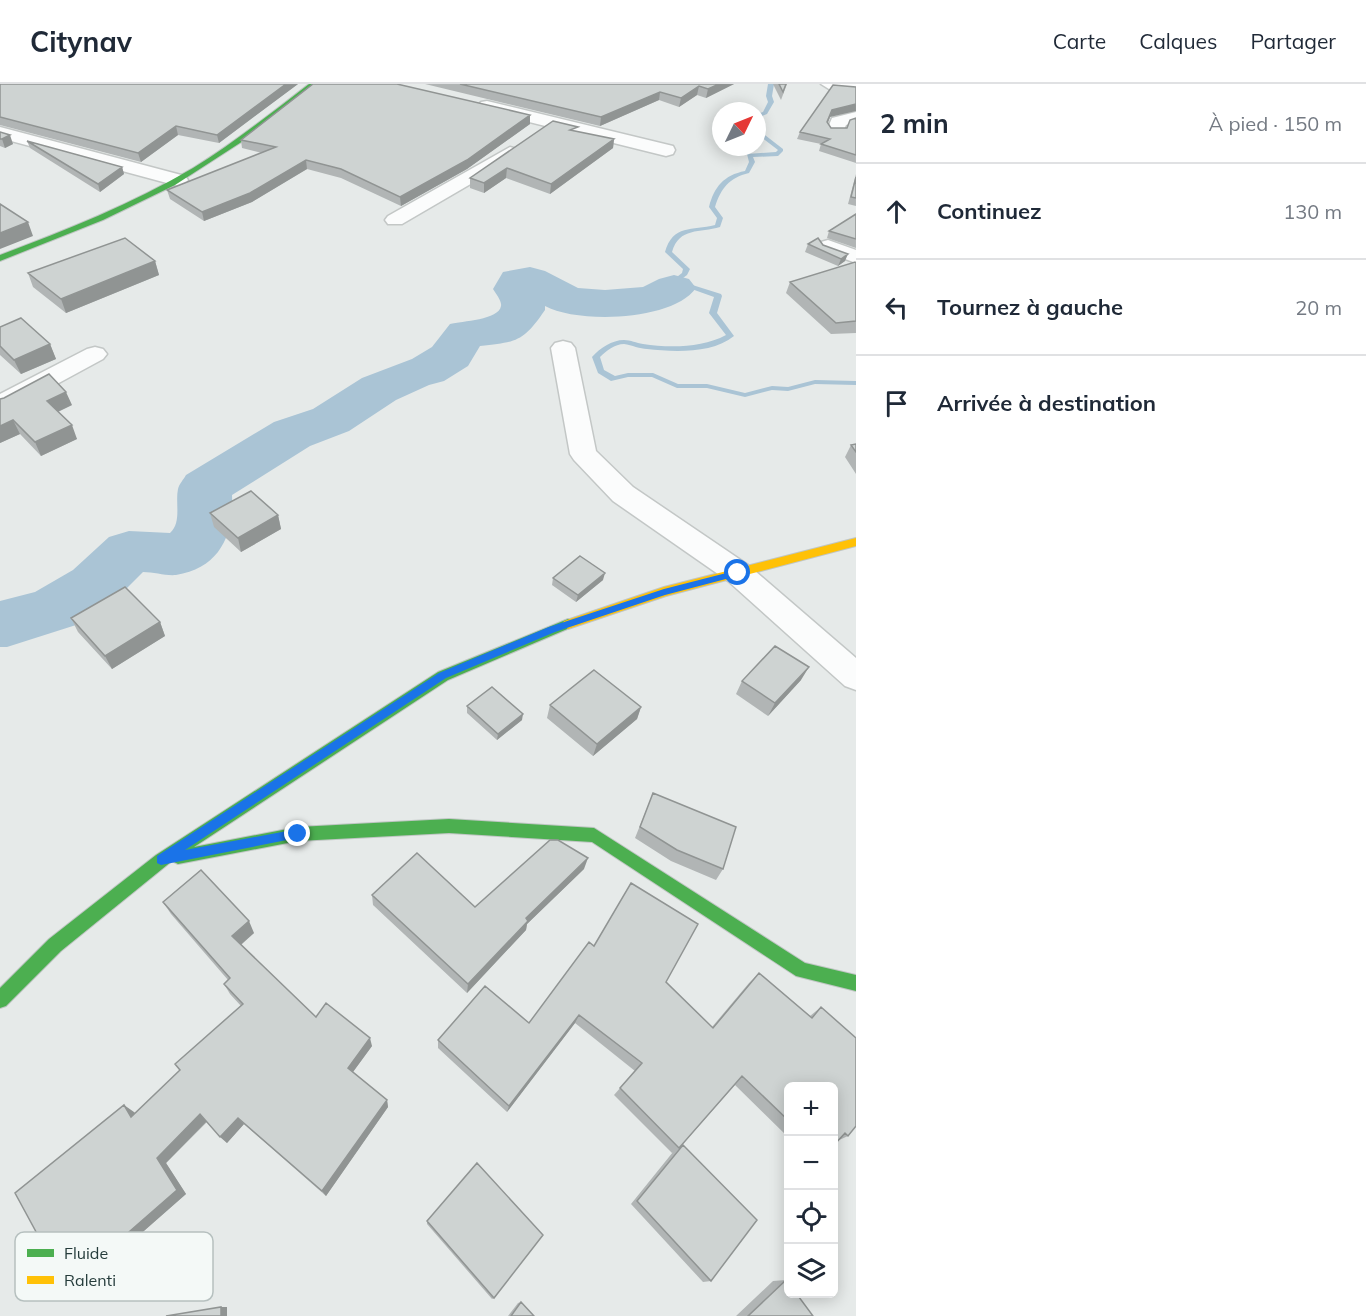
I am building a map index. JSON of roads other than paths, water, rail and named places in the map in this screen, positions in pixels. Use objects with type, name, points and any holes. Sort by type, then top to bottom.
[{"type":"street","points":[[0,258],[93,220],[178,180],[221,153],[313,84]]},
{"type":"street","points":[[829,84],[856,87]]},
{"type":"street","points":[[468,101],[666,150]]},
{"type":"street","points":[[836,130],[838,122],[856,117]]},
{"type":"street","points":[[395,220],[488,168],[549,121]]},
{"type":"street","points":[[0,132],[178,180]]},
{"type":"street","points":[[828,246],[856,257]]},
{"type":"street","points":[[563,348],[583,454],[623,494],[738,573],[856,677]]},
{"type":"street","points":[[0,404],[95,354]]},
{"type":"street","points":[[0,1000],[55,945],[161,860],[443,676],[552,629],[664,592],[856,542]]},
{"type":"street","points":[[161,860],[298,834],[449,826],[594,836],[802,970],[856,983]]},
{"type":"waterway","points":[[766,111],[771,102],[769,96],[771,84]]},
{"type":"waterway","points":[[766,138],[781,150],[778,154],[766,154]]},
{"type":"waterway","points":[[749,156],[752,162],[747,172],[728,179],[717,193],[712,207],[720,218],[718,226],[681,233],[675,237],[668,252],[687,269],[685,274],[676,280],[674,288],[686,285],[718,296],[713,313],[730,336],[722,341],[686,348],[638,346],[628,342],[616,344],[605,349],[596,357],[601,371],[614,379],[628,375],[653,375],[677,386],[707,386],[745,395],[772,388],[788,389],[815,382],[856,383]]},
{"type":"waterway","points":[[0,624],[7,624],[55,609],[94,585],[129,552],[174,554],[186,551],[193,545],[202,528],[205,488],[292,434],[331,420],[379,389],[416,373],[427,371],[451,356],[459,341],[466,334],[500,330],[511,325],[523,310],[523,303],[515,289],[518,281],[530,280],[569,301],[605,303],[653,299],[674,288]]}]
